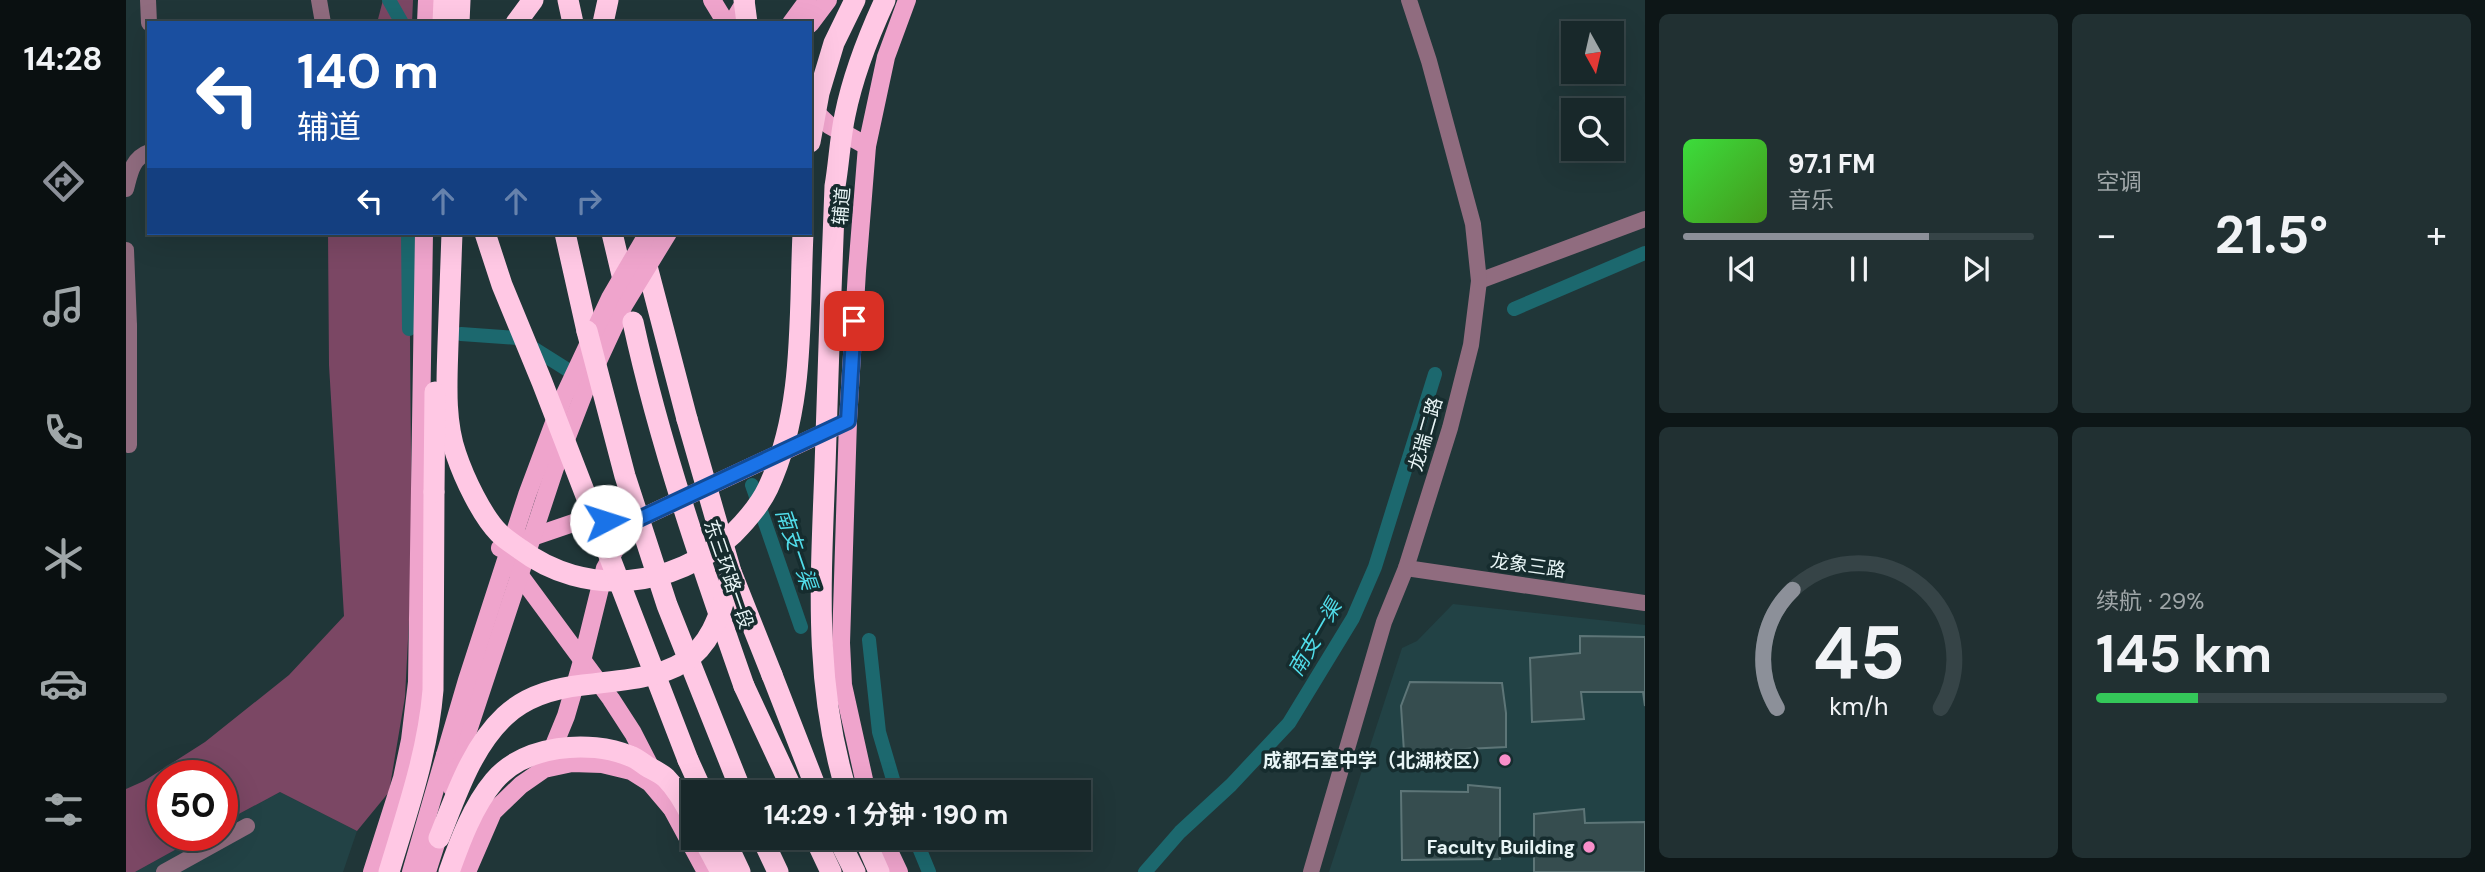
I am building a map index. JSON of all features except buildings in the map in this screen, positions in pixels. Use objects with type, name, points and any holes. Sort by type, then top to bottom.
[{"type":"highway","points":[[443,21],[444,0]]},
{"type":"highway","points":[[459,21],[460,0]]},
{"type":"highway","points":[[521,0],[525,21]]},
{"type":"highway","points":[[517,21],[533,0]]},
{"type":"highway","points":[[568,0],[573,21]]},
{"type":"highway","points":[[592,0],[597,21]]},
{"type":"highway","points":[[603,21],[608,0]]},
{"type":"highway","points":[[745,0],[747,21]]},
{"type":"highway","points":[[812,131],[819,93],[834,43],[855,0]]},
{"type":"highway","points":[[843,780],[825,691],[820,615],[835,186],[845,116],[857,71],[885,0]]},
{"type":"highway","points":[[389,872],[419,772],[431,720],[433,690],[431,235]]},
{"type":"highway","points":[[452,235],[447,399],[455,452],[469,487],[499,533],[540,564],[592,581],[640,581],[685,568],[708,555],[746,521],[767,490],[784,447],[797,388],[803,235]]},
{"type":"highway","points":[[486,235],[502,285],[697,780]]},
{"type":"highway","points":[[565,235],[586,331],[625,476],[667,605],[737,780]]},
{"type":"highway","name":"东三环路一段","points":[[612,235],[645,376],[691,537],[744,686],[788,780]]},
{"type":"highway","points":[[639,235],[731,572],[813,780]]},
{"type":"highway","points":[[439,838],[464,775],[505,715],[542,693],[563,687],[646,676],[671,670],[687,661],[708,640],[723,608],[731,572]]},
{"type":"highway","points":[[449,872],[482,799],[495,779],[517,762],[543,752],[570,747],[603,748],[631,756],[666,778],[681,801]]},
{"type":"highway","points":[[709,850],[721,872]]},
{"type":"highway","points":[[730,850],[740,872]]},
{"type":"highway","points":[[768,850],[778,872]]},
{"type":"highway","points":[[821,850],[831,872]]},
{"type":"highway","points":[[844,850],[855,872]]},
{"type":"highway","points":[[869,850],[879,872]]},
{"type":"main road","points":[[426,21],[427,0]]},
{"type":"main road","points":[[712,0],[725,21]]},
{"type":"main road","points":[[733,21],[745,0]]},
{"type":"main road","points":[[792,21],[808,0]]},
{"type":"main road","points":[[812,21],[828,0]]},
{"type":"main road","name":"辅道","points":[[864,780],[843,685],[841,643],[848,421],[867,146],[886,57],[907,0]]},
{"type":"main road","points":[[812,109],[829,125],[867,146]]},
{"type":"main road","points":[[812,127],[829,125]]},
{"type":"main road","points":[[372,872],[402,778],[417,682],[421,409],[431,235]]},
{"type":"main road","points":[[411,872],[467,680],[543,450],[564,396],[599,322],[647,235]]},
{"type":"main road","points":[[427,872],[466,737],[555,468],[587,385],[624,305],[667,235]]},
{"type":"main road","points":[[421,409],[474,508],[500,548],[633,733],[706,872]]},
{"type":"main road","points":[[500,548],[582,520],[630,523],[848,421]]},
{"type":"main road","points":[[544,769],[566,716],[605,568],[630,523]]},
{"type":"main road","points":[[467,872],[493,812],[521,785],[544,769],[572,763],[602,764],[631,771],[650,783],[672,809]]},
{"type":"main road","points":[[889,850],[899,872]]},
{"type":"street","points":[[148,0],[149,21]]},
{"type":"street","points":[[319,0],[323,21]]},
{"type":"street","name":"龙瑞二路","points":[[1311,872],[1384,622],[1406,568],[1450,428],[1471,345],[1479,281],[1473,224],[1429,61],[1409,0]]},
{"type":"street","points":[[126,189],[133,164],[147,152]]},
{"type":"street","points":[[1479,281],[1645,219]]},
{"type":"street","points":[[126,250],[130,445]]},
{"type":"street","name":"龙象三路","points":[[1406,568],[1645,603]]},
{"type":"street","points":[[164,872],[247,826]]},
{"type":"shaded area","points":[[383,0],[413,0],[412,21],[378,21]]},
{"type":"shaded area","points":[[328,235],[409,235],[412,562],[405,697],[389,792],[357,831],[280,792],[238,814],[238,760],[177,760],[205,742],[289,675],[344,616],[329,365]]},
{"type":"shaded area","name":"成都石室中学（北湖校区）","points":[[1453,604],[1645,625],[1645,872],[1329,872],[1402,648],[1417,641]]},
{"type":"shaded area","points":[[147,779],[147,851],[173,851],[135,872],[126,872],[126,789]]},
{"type":"shaded area","points":[[280,792],[357,831],[343,872],[135,872],[173,851],[238,851],[238,814]]},
{"type":"waterway","name":"南支一渠","points":[[389,0],[401,21]]},
{"type":"waterway","name":"南支一渠","points":[[408,235],[409,329]]},
{"type":"waterway","name":"南支一渠","points":[[1514,309],[1645,253]]},
{"type":"waterway","name":"南支一渠","points":[[461,334],[517,338],[579,377]]},
{"type":"waterway","name":"南支一渠","points":[[1145,872],[1180,832],[1231,785],[1289,723],[1353,618],[1375,567],[1435,374]]},
{"type":"waterway","name":"南支一渠","points":[[752,485],[801,627]]},
{"type":"waterway","name":"南支一渠","points":[[869,640],[879,732],[893,780]]},
{"type":"waterway","name":"南支一渠","points":[[920,850],[929,872]]},
{"type":"place","name":"成都石室中学（北湖校区）","points":[[1505,760]]},
{"type":"place","name":"Faculty Building","points":[[1589,847]]},
{"type":"route","points":[[606,521],[630,523],[848,421],[854,321]]}]
